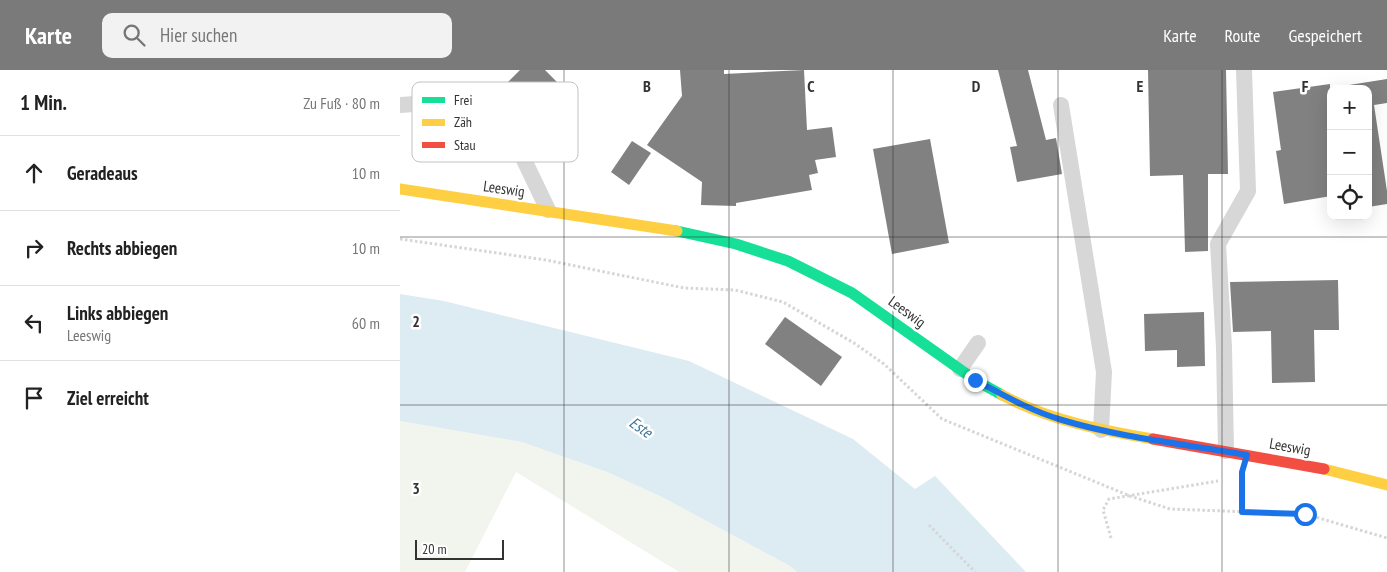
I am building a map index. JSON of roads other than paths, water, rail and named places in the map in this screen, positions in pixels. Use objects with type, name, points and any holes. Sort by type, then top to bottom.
[{"type":"street","name":"Leeswig","points":[[400,189],[678,231],[736,244],[788,261],[852,292],[975,380],[1021,405],[1061,420],[1101,430],[1308,465],[1387,485]]},
{"type":"lane","points":[[1226,451],[1224,347],[1218,244],[1248,191],[1244,70]]},
{"type":"lane","points":[[1062,105],[1104,372],[1101,430]]},
{"type":"lane","points":[[525,162],[548,210]]},
{"type":"lane","points":[[960,369],[978,343]]},
{"type":"water","name":"Este","points":[[400,294],[444,301],[689,361],[853,439],[915,489],[935,476],[1026,572],[797,572],[790,566],[662,497],[607,472],[522,442],[400,421]]}]
